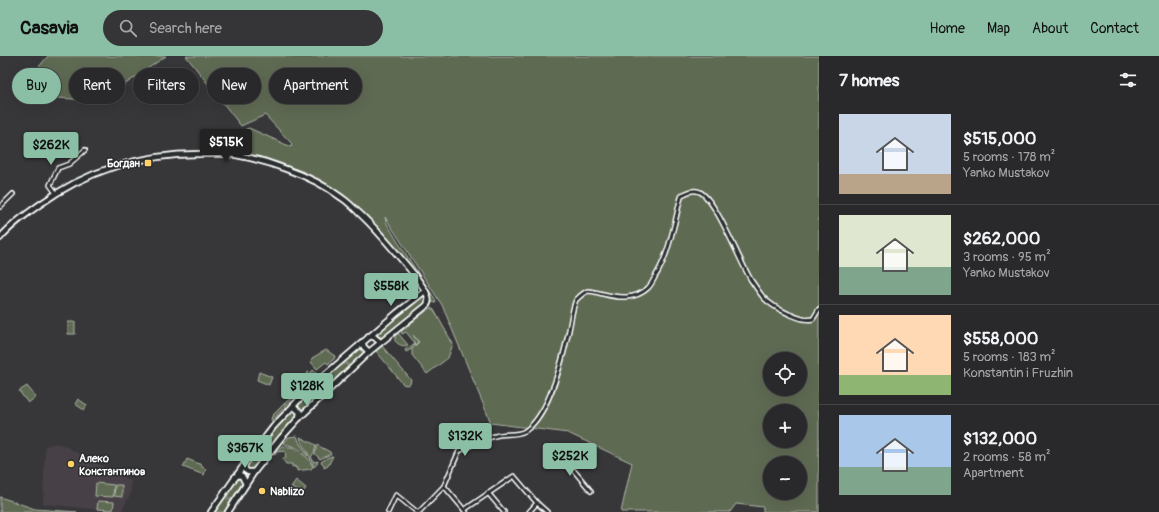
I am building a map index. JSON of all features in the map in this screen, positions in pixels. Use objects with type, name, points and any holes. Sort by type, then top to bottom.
[{"type":"street","points":[[56,193],[50,185],[58,168],[69,164],[85,150]]},
{"type":"street","points":[[0,238],[18,221],[56,193],[84,178],[116,166],[144,159],[170,155],[197,154],[235,155],[263,161],[305,176],[343,198],[384,238],[410,270],[425,292],[429,300],[426,306],[380,342],[299,418],[254,472],[228,512]]},
{"type":"street","points":[[388,512],[396,495],[418,512],[444,486],[459,451],[496,436],[519,434],[526,430],[544,406],[553,386],[561,364],[576,300],[588,291],[616,298],[628,298],[639,294],[649,287],[666,255],[682,194],[691,191],[700,192],[707,199],[720,220],[751,280],[769,304],[802,319],[808,320],[813,319],[819,309]]},
{"type":"street","points":[[0,207],[13,194]]},
{"type":"street","points":[[211,512],[274,426],[293,406],[319,380],[362,342],[425,292]]},
{"type":"street","points":[[369,336],[376,338],[380,342]]},
{"type":"street","points":[[376,338],[376,346]]},
{"type":"street","points":[[362,342],[364,348],[369,352]]},
{"type":"street","points":[[293,406],[300,412],[299,418]]},
{"type":"street","points":[[560,454],[591,491]]},
{"type":"street","points":[[244,465],[245,470],[248,472],[254,472]]},
{"type":"street","points":[[235,478],[239,475],[242,476],[246,484]]},
{"type":"street","points":[[444,486],[465,511],[488,493],[514,476],[537,503],[547,512]]},
{"type":"street","points":[[488,493],[504,512]]},
{"type":"street","points":[[529,512],[537,503]]},
{"type":"shaded area","name":"Алеко Константинов","points":[[56,443],[61,444],[131,481],[131,493],[121,512],[43,504],[45,446]]},
{"type":"green space","points":[[48,56],[166,56],[149,68],[133,68],[133,79],[125,84],[125,68],[69,68],[69,99],[61,98],[61,68],[38,68]]},
{"type":"green space","points":[[186,56],[819,56],[819,512],[763,512],[763,507],[736,504],[730,512],[621,512],[632,463],[568,433],[491,423],[442,305],[385,217],[386,222],[435,299],[436,303],[432,302],[431,298],[391,245],[371,222],[323,183],[266,158],[234,153],[232,150],[246,129],[249,128],[291,147],[292,144],[265,115],[241,126],[224,104],[261,104],[261,68],[207,68],[207,83],[199,73],[199,68],[195,68]]},
{"type":"green space","points":[[422,295],[426,297],[426,302],[384,337],[378,336],[378,331]]},
{"type":"green space","points":[[431,308],[434,310],[453,344],[448,358],[427,374],[412,355],[412,349],[419,342],[413,335],[418,342],[406,352],[405,350],[415,343],[406,332],[402,334],[401,331],[407,328],[406,327]]},
{"type":"green space","points":[[68,322],[75,322],[75,334],[68,334]]},
{"type":"green space","points":[[398,333],[408,345],[404,346],[395,341],[395,335]]},
{"type":"green space","points":[[382,346],[411,380],[410,384],[403,384],[376,351]]},
{"type":"green space","points":[[360,347],[362,352],[365,353],[350,366],[344,361]]},
{"type":"green space","points":[[326,350],[335,356],[334,359],[328,364],[326,362],[317,369],[311,362],[312,358]]},
{"type":"green space","points":[[343,362],[349,367],[320,393],[315,388]]},
{"type":"green space","points":[[313,370],[316,373],[272,421],[272,416],[302,386],[308,372],[311,373]]},
{"type":"green space","points":[[259,372],[272,377],[269,385],[257,380]]},
{"type":"green space","points":[[27,386],[36,397],[28,403],[19,391]]},
{"type":"green space","points":[[313,389],[319,394],[301,412],[296,407]]},
{"type":"green space","points":[[78,399],[87,405],[84,410],[75,404]]},
{"type":"green space","points":[[294,410],[298,412],[297,415],[269,448],[263,444],[277,427]]},
{"type":"green space","points":[[297,436],[300,444],[308,456],[295,447],[284,443],[289,437]]},
{"type":"green space","points":[[300,437],[316,445],[314,453],[311,457],[314,462],[318,461],[314,467],[302,444]]},
{"type":"green space","points":[[283,445],[285,447],[292,447],[308,458],[313,467],[311,469],[297,471],[295,466],[292,467],[292,464],[286,464],[283,460],[283,458],[286,458],[285,451],[276,452],[276,454],[272,455]]},
{"type":"green space","points":[[317,445],[331,454],[320,459],[315,454]]},
{"type":"green space","points":[[262,446],[267,450],[253,469],[248,470],[246,465]]},
{"type":"green space","points":[[332,456],[328,466],[324,468],[324,465],[321,462]]},
{"type":"green space","points":[[187,459],[202,465],[202,467],[206,469],[204,475],[183,467]]},
{"type":"green space","points":[[240,477],[242,479],[242,483],[232,499],[225,495],[236,479]]},
{"type":"green space","points":[[296,480],[306,488],[302,494],[291,487]]},
{"type":"green space","points":[[96,483],[114,485],[113,497],[95,496]]},
{"type":"green space","points":[[115,485],[122,485],[122,497],[114,496]]},
{"type":"green space","points":[[0,497],[35,509],[77,512],[0,512]]},
{"type":"green space","points":[[224,497],[231,500],[224,512],[214,512]]},
{"type":"green space","points":[[98,501],[114,502],[113,510],[97,509]]},
{"type":"place","name":"Богдан","points":[[148,163]]},
{"type":"place","name":"Алеко Константинов","points":[[71,464]]},
{"type":"place","name":"Nablizo","points":[[262,491]]}]
